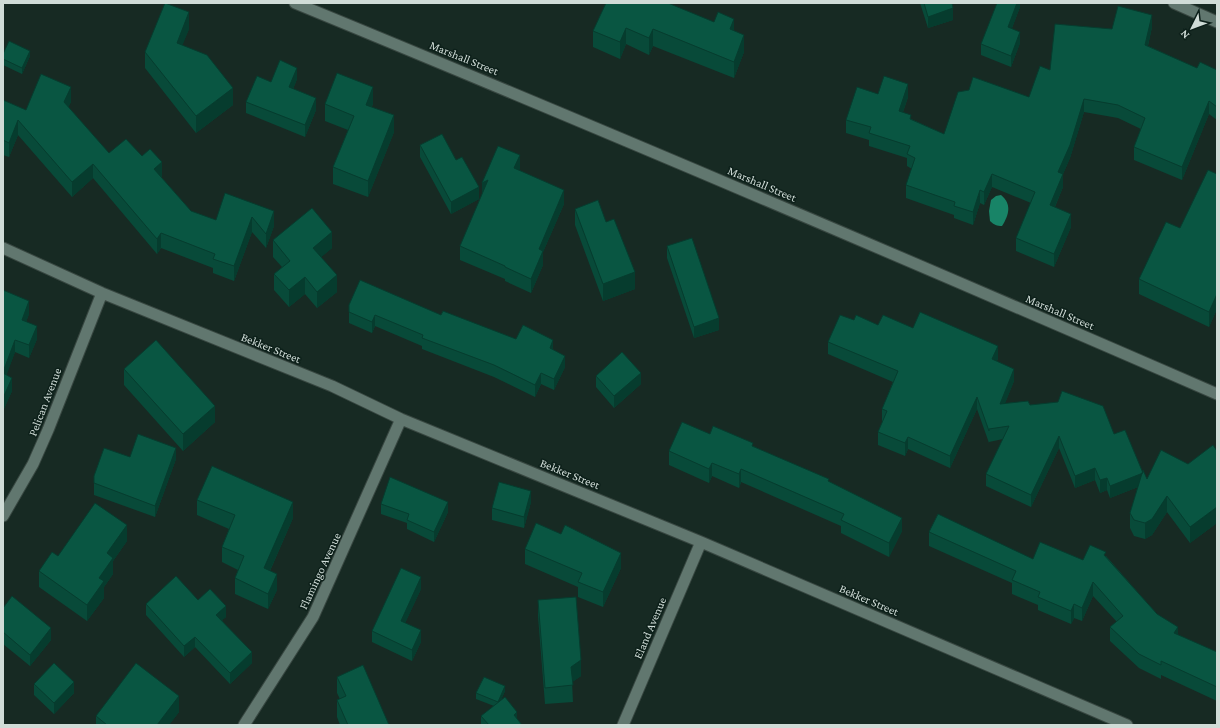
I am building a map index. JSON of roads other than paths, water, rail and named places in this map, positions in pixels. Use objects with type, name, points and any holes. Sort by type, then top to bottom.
[{"type":"street","name":"Marshall Street","points":[[295,3],[813,219],[1217,394]]},
{"type":"street","points":[[1174,3],[1217,22]]},
{"type":"street","name":"Bekker Street","points":[[3,248],[102,293],[332,386],[401,418],[701,542],[1127,725]]},
{"type":"street","name":"Pelican Avenue","points":[[3,516],[33,464],[102,293]]},
{"type":"street","name":"Flamingo Avenue","points":[[244,725],[313,617],[401,418]]},
{"type":"street","name":"Eland Avenue","points":[[623,725],[701,542]]}]
